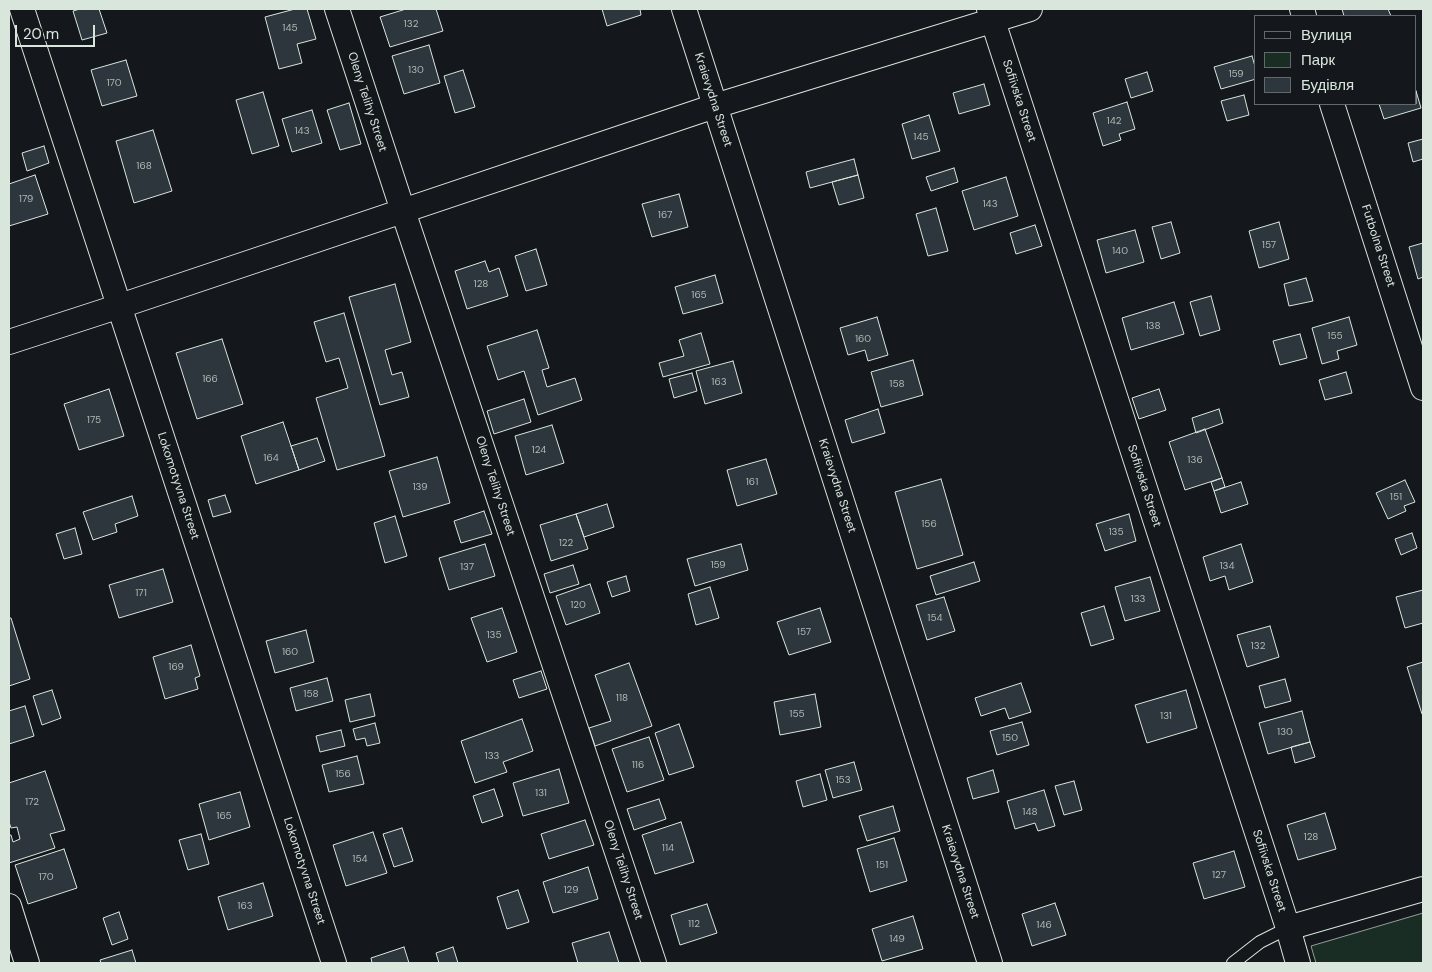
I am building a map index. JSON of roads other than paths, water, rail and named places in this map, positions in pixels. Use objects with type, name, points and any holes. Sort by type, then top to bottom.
[{"type":"street","name":"Lokomotyvna Street","points":[[22,9],[334,963]]},
{"type":"street","name":"Oleny Telihy Street","points":[[337,9],[654,963]]},
{"type":"street","name":"Kraievydna Street","points":[[684,9],[990,963]]},
{"type":"street","points":[[9,342],[991,14],[1030,9]]},
{"type":"street","name":"Sofiivska Street","points":[[991,14],[1298,963]]},
{"type":"street","name":"Futbolna Street","points":[[1332,105],[1423,388]]},
{"type":"street","points":[[1288,928],[1423,889]]},
{"type":"street","points":[[9,906],[27,963]]},
{"type":"lane","points":[[1233,963],[1260,942],[1288,928]]}]
